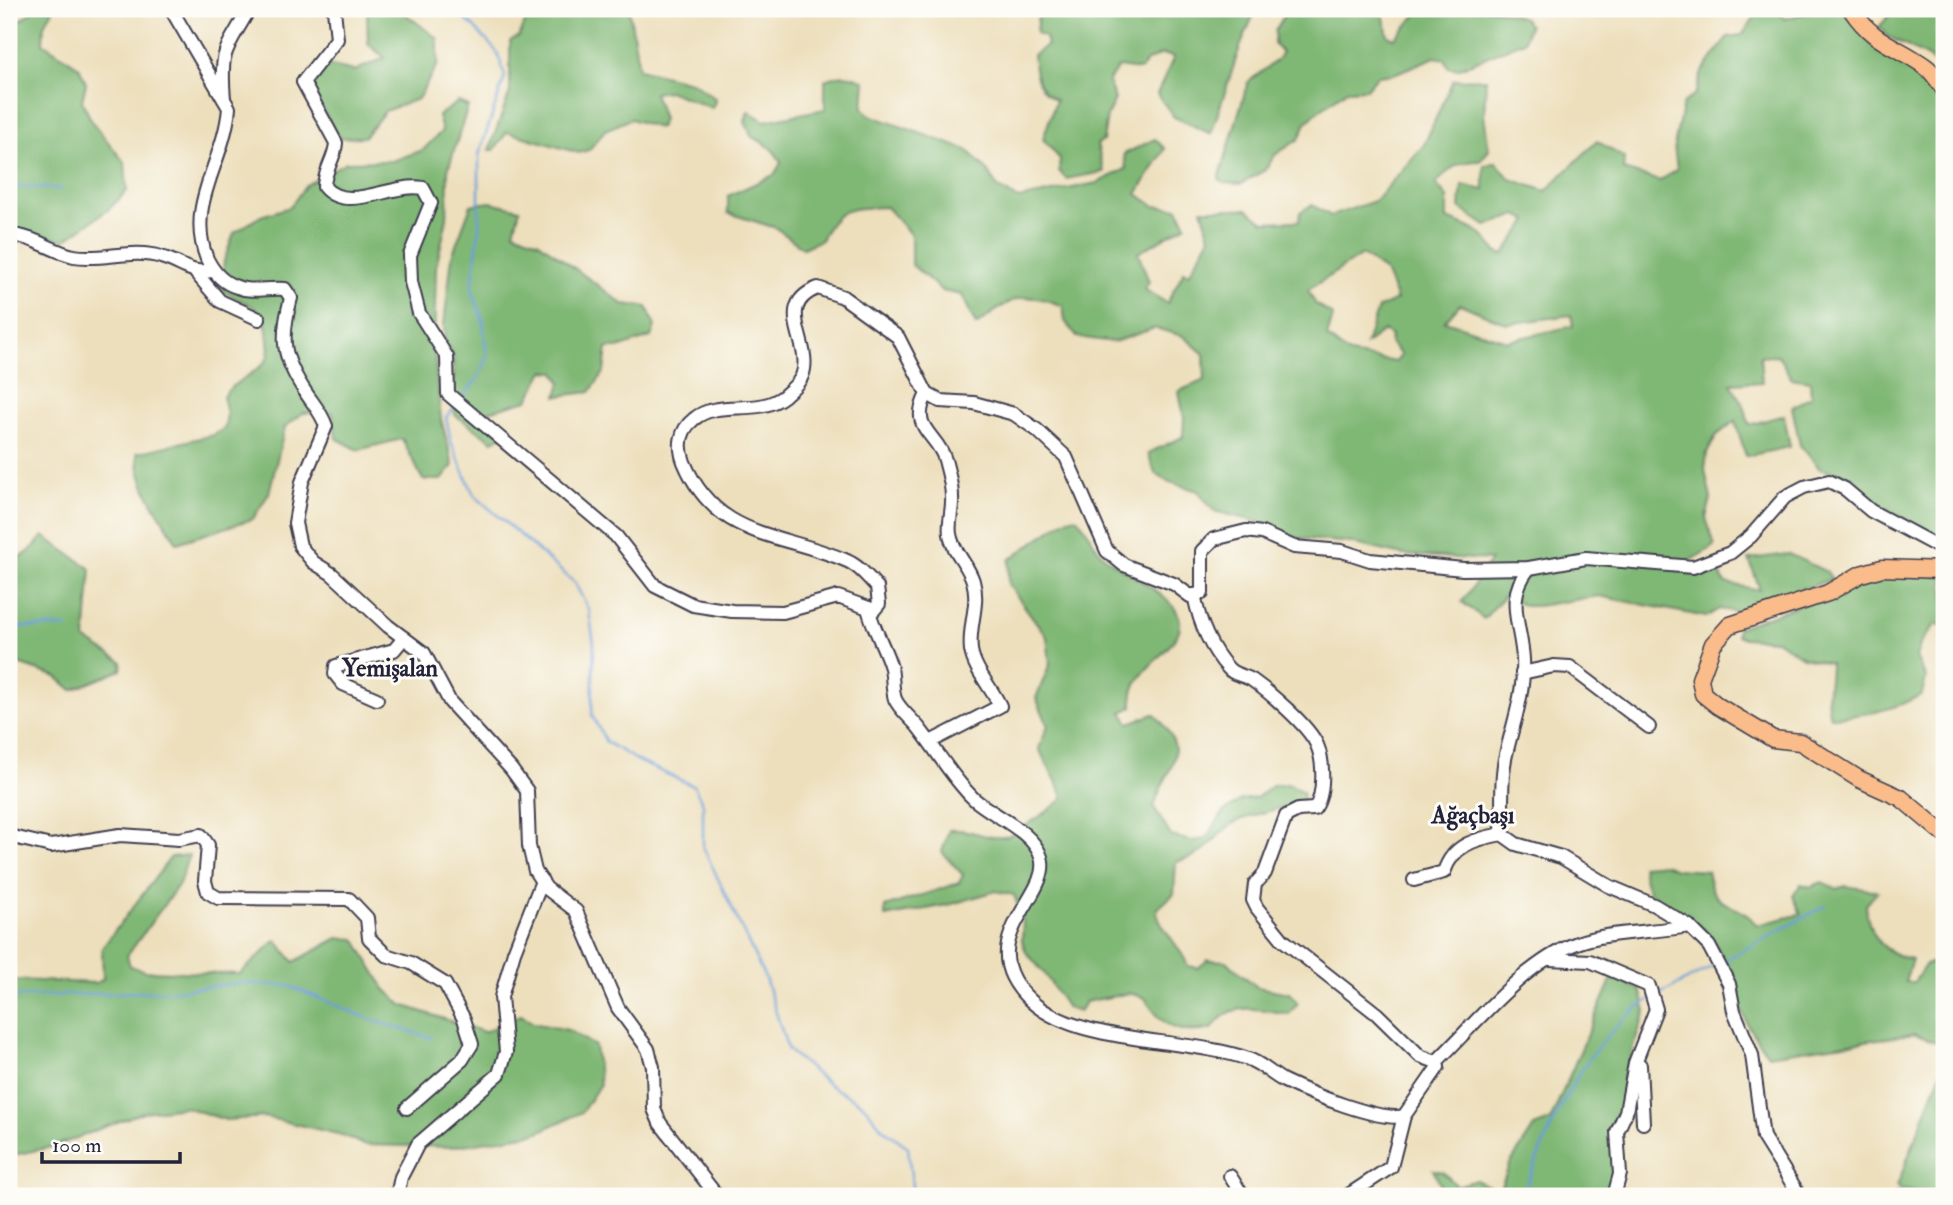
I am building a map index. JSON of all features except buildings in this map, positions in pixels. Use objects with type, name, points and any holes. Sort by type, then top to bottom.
[{"type":"main road","points":[[1851,9],[1862,26],[1890,48],[1928,68],[1944,89]]},
{"type":"main road","points":[[1944,570],[1882,568],[1861,574],[1828,593],[1730,625],[1713,643],[1700,679],[1703,694],[1718,706],[1773,739],[1800,742],[1859,779],[1901,798],[1944,834]]},
{"type":"street","points":[[171,9],[229,108],[227,125],[198,219],[200,239],[212,271],[235,287],[249,290],[285,289],[291,298],[283,338],[285,355],[295,376],[321,410],[326,426],[302,482],[295,523],[300,546],[313,562],[332,574],[424,653],[450,702],[511,768],[527,791],[528,846],[535,871],[541,881],[576,911],[618,1008],[648,1049],[653,1067],[654,1110],[660,1123],[717,1196]]},
{"type":"street","points":[[334,9],[337,39],[303,82],[336,142],[336,153],[325,172],[324,187],[335,197],[356,197],[376,196],[399,186],[411,185],[423,188],[430,197],[429,213],[415,237],[410,255],[411,282],[419,313],[447,357],[448,394],[616,536],[655,586],[693,605],[732,611],[783,612],[838,597],[874,610],[878,604],[877,587],[847,561],[748,529],[713,509],[691,479],[681,453],[680,442],[685,428],[705,412],[773,405],[797,384],[803,375],[804,357],[797,327],[797,303],[806,292],[818,288],[844,297],[898,337],[927,394],[940,401],[974,403],[1014,414],[1037,430],[1066,457],[1107,551],[1124,565],[1174,584],[1194,595],[1202,593],[1202,551],[1214,539],[1246,531],[1262,533],[1294,547],[1342,551],[1370,561],[1463,569],[1529,568],[1586,558],[1693,567],[1730,553],[1751,536],[1785,497],[1804,487],[1829,481],[1845,489],[1871,511],[1944,550]]},
{"type":"street","points":[[224,103],[222,71],[225,46],[248,11]]},
{"type":"street","points":[[9,242],[18,236],[29,238],[47,249],[77,257],[141,254],[162,257],[196,273],[220,301],[259,319]]},
{"type":"street","points":[[196,273],[212,271]]},
{"type":"street","points":[[927,394],[921,403],[921,419],[925,432],[944,456],[953,496],[949,534],[954,548],[965,561],[977,598],[971,629],[971,650],[976,665],[1000,706],[930,742]]},
{"type":"street","points":[[1502,834],[1504,762],[1522,692],[1514,603],[1517,583],[1529,568]]},
{"type":"street","points":[[1194,595],[1199,620],[1229,671],[1251,679],[1300,723],[1317,746],[1321,778],[1319,803],[1314,809],[1298,810],[1286,816],[1265,873],[1255,884],[1253,900],[1257,908],[1283,940],[1377,1014],[1420,1056],[1436,1062]]},
{"type":"street","points":[[868,608],[891,668],[896,700],[973,798],[1030,841],[1041,856],[1042,869],[1031,895],[1013,925],[1007,947],[1013,975],[1031,1001],[1063,1021],[1103,1032],[1201,1045],[1252,1060],[1282,1080],[1318,1096],[1391,1119],[1404,1116]]},
{"type":"street","points":[[377,699],[344,684],[335,674],[336,666],[394,650],[404,638]]},
{"type":"street","points":[[1522,673],[1554,666],[1570,667],[1649,727]]},
{"type":"street","points":[[1414,880],[1444,872],[1455,850],[1477,839],[1502,834],[1516,844],[1561,858],[1689,926],[1709,946],[1729,984],[1734,1011],[1752,1055],[1763,1137],[1800,1196]]},
{"type":"street","points":[[9,836],[51,846],[120,835],[179,839],[201,835],[208,845],[205,881],[208,892],[218,898],[349,899],[367,918],[369,938],[386,955],[411,963],[445,984],[464,1019],[472,1044],[461,1060],[407,1108]]},
{"type":"street","points":[[397,1196],[401,1177],[418,1144],[499,1074],[506,1052],[501,997],[514,952],[541,881]]},
{"type":"street","points":[[1436,1062],[1519,981],[1549,959],[1578,943],[1689,926]]},
{"type":"street","points":[[1549,959],[1590,961],[1649,986],[1656,1009],[1640,1051],[1626,1112],[1617,1132],[1620,1174],[1614,1196]]},
{"type":"street","points":[[1640,1051],[1643,1123]]},
{"type":"street","points":[[1347,1196],[1391,1167],[1404,1116],[1438,1067],[1436,1062]]},
{"type":"street","points":[[1230,1176],[1243,1196]]},
{"type":"street","points":[[1900,1196],[1923,1196]]},
{"type":"green space","points":[[35,9],[54,9],[44,25],[43,43],[79,67],[86,83],[82,101],[92,122],[125,163],[127,191],[109,209],[65,240],[9,229],[9,29]]},
{"type":"green space","points":[[367,9],[399,9],[438,39],[438,64],[418,99],[385,111],[364,137],[340,138],[310,90],[310,77],[323,64],[354,71],[385,58],[368,44]]},
{"type":"green space","points":[[531,9],[629,9],[639,69],[694,83],[716,99],[712,108],[668,91],[654,93],[663,119],[659,128],[631,119],[605,130],[589,150],[579,153],[507,132],[494,150],[489,150],[510,92],[510,41],[519,36]]},
{"type":"green space","points":[[1060,9],[1256,9],[1240,47],[1211,134],[1174,117],[1157,94],[1174,57],[1162,54],[1147,61],[1140,70],[1118,67],[1108,82],[1115,99],[1107,116],[1103,141],[1097,144],[1104,172],[1066,179],[1059,171],[1060,159],[1043,139],[1056,100],[1041,87],[1036,76],[1033,55],[1047,45],[1045,37],[1036,33],[1038,14]]},
{"type":"green space","points":[[1288,9],[1382,9],[1388,36],[1395,38],[1422,9],[1496,9],[1524,18],[1529,26],[1524,41],[1458,69],[1448,67],[1445,59],[1435,57],[1394,74],[1377,76],[1366,89],[1347,90],[1317,112],[1306,123],[1299,139],[1275,155],[1265,170],[1241,184],[1224,183],[1219,179],[1248,82],[1277,60],[1282,52],[1274,45],[1275,31]]},
{"type":"green space","points":[[1777,9],[1784,19],[1821,9],[1842,9],[1871,44],[1903,64],[1944,105],[1944,134],[1937,146],[1944,156],[1944,540],[1856,492],[1841,474],[1820,469],[1800,445],[1792,407],[1811,396],[1810,381],[1791,378],[1778,355],[1760,356],[1762,382],[1731,384],[1745,408],[1749,425],[1784,415],[1790,447],[1746,456],[1735,421],[1716,436],[1707,453],[1705,470],[1711,499],[1706,518],[1715,546],[1689,561],[1689,574],[1719,572],[1725,583],[1760,590],[1749,559],[1789,554],[1827,572],[1832,579],[1738,612],[1719,609],[1706,617],[1599,596],[1525,606],[1504,596],[1484,619],[1462,602],[1491,560],[1403,555],[1351,543],[1297,538],[1255,521],[1214,511],[1198,491],[1167,481],[1155,473],[1148,453],[1183,437],[1184,418],[1179,391],[1205,380],[1204,354],[1183,336],[1155,328],[1114,342],[1077,337],[1065,321],[1063,306],[1036,298],[1016,299],[976,325],[962,295],[942,291],[911,264],[911,235],[886,207],[846,211],[833,221],[821,240],[803,248],[776,228],[728,213],[728,196],[774,175],[781,163],[769,147],[752,137],[745,122],[748,111],[765,121],[825,109],[825,80],[840,75],[850,76],[865,81],[863,108],[869,115],[967,150],[987,170],[998,188],[1018,199],[1097,183],[1126,169],[1124,154],[1155,139],[1165,149],[1137,194],[1155,206],[1178,208],[1186,225],[1138,253],[1149,282],[1144,289],[1167,303],[1184,271],[1189,274],[1210,237],[1202,209],[1247,209],[1264,222],[1299,221],[1300,212],[1312,205],[1331,216],[1375,201],[1424,145],[1453,80],[1486,79],[1484,115],[1489,150],[1480,161],[1455,166],[1436,184],[1447,197],[1447,219],[1475,231],[1486,239],[1496,252],[1503,255],[1528,220],[1517,215],[1486,226],[1460,208],[1462,185],[1484,190],[1484,166],[1496,162],[1510,179],[1546,191],[1597,141],[1624,158],[1623,170],[1660,181],[1677,169],[1674,146],[1683,103],[1695,95],[1702,72],[1728,37],[1742,35],[1759,11]],"holes":[[[1362,255],[1385,271],[1397,300],[1378,308],[1366,344],[1384,331],[1391,336],[1390,343],[1401,355],[1396,362],[1349,354],[1327,337],[1333,316],[1315,303],[1308,290]],[[1460,304],[1507,324],[1571,315],[1573,326],[1507,341],[1445,321]]]},
{"type":"green space","points":[[1895,9],[1944,9],[1944,72],[1928,57],[1887,36],[1879,27]]},
{"type":"green space","points":[[458,102],[468,106],[448,170],[447,219],[436,267],[434,351],[441,419],[453,465],[442,480],[423,480],[402,439],[358,450],[336,438],[333,413],[303,413],[285,427],[269,493],[253,519],[177,543],[141,478],[137,453],[213,435],[225,428],[227,413],[223,397],[267,360],[267,328],[260,312],[221,290],[224,261],[234,233],[261,216],[290,207],[306,185],[346,162],[392,161],[423,150],[442,131],[438,116]]},
{"type":"green space","points":[[490,202],[520,209],[514,232],[539,242],[623,304],[647,307],[655,326],[651,337],[618,348],[607,348],[604,372],[590,392],[557,396],[561,382],[555,372],[544,371],[528,400],[486,412],[507,433],[493,441],[455,415],[453,356],[445,342],[444,325],[452,256],[471,205]]},
{"type":"green space","points":[[1076,517],[1104,556],[1164,597],[1177,612],[1180,624],[1177,636],[1139,679],[1133,692],[1133,707],[1122,712],[1129,723],[1154,714],[1173,740],[1174,761],[1154,807],[1171,836],[1192,841],[1205,839],[1224,812],[1241,800],[1256,798],[1274,785],[1289,784],[1303,792],[1303,802],[1240,820],[1198,854],[1176,862],[1174,894],[1157,909],[1161,922],[1188,966],[1198,968],[1208,960],[1226,961],[1257,987],[1289,993],[1298,1003],[1289,1014],[1256,1009],[1237,1010],[1228,1013],[1212,1029],[1190,1031],[1172,1027],[1158,1016],[1145,998],[1130,993],[1085,1002],[1079,1012],[1067,1008],[1044,973],[1026,952],[1022,941],[1023,920],[1014,895],[996,891],[952,904],[885,917],[885,907],[959,883],[963,875],[942,852],[949,830],[1007,837],[1063,798],[1039,748],[1048,725],[1036,698],[1050,664],[1047,637],[1008,584],[1009,560],[1065,520]]},
{"type":"green space","points":[[43,536],[91,569],[85,639],[122,662],[121,670],[72,690],[57,677],[9,661],[9,556],[24,555]]},
{"type":"green space","points":[[1889,572],[1944,577],[1944,626],[1936,624],[1921,642],[1916,657],[1926,678],[1922,694],[1901,705],[1866,714],[1830,717],[1827,696],[1830,663],[1803,657],[1776,640],[1737,635],[1737,628]]},
{"type":"green space","points":[[189,855],[179,884],[127,956],[130,966],[145,971],[240,974],[276,940],[294,962],[338,938],[355,939],[385,989],[402,1005],[484,1032],[521,1015],[533,1023],[568,1030],[595,1046],[600,1084],[582,1112],[536,1133],[451,1147],[364,1145],[342,1135],[265,1117],[226,1120],[185,1107],[143,1112],[56,1146],[9,1156],[9,983],[14,980],[96,983],[103,979],[102,948],[171,857]]},
{"type":"green space","points":[[1665,864],[1675,869],[1707,871],[1710,885],[1720,900],[1749,916],[1757,925],[1801,914],[1793,896],[1801,884],[1811,887],[1822,882],[1837,889],[1845,886],[1878,891],[1866,905],[1867,915],[1874,933],[1885,948],[1912,959],[1905,982],[1914,982],[1926,964],[1941,961],[1944,965],[1944,1045],[1914,1034],[1768,1055],[1747,1023],[1724,961],[1713,940],[1694,922],[1665,906],[1650,893],[1642,866]]},
{"type":"green space","points":[[1612,978],[1640,989],[1646,1011],[1633,1047],[1609,1196],[1446,1196],[1433,1170],[1443,1172],[1457,1186],[1476,1180],[1499,1191],[1510,1164],[1534,1127],[1550,1121]]},
{"type":"green space","points":[[1944,1064],[1944,1196],[1901,1190],[1897,1186]]},
{"type":"waterway","points":[[452,9],[472,25],[497,52],[505,76],[479,155],[479,229],[472,289],[483,321],[487,359],[477,379],[461,399]]},
{"type":"waterway","points":[[9,186],[62,189]]},
{"type":"waterway","points":[[457,405],[446,417],[451,442],[474,495],[575,583],[589,611],[594,644],[592,715],[606,742],[640,762],[694,786],[703,804],[703,847],[765,978],[788,1050],[831,1086],[864,1105],[882,1128],[908,1147],[913,1196]]},
{"type":"waterway","points":[[9,627],[67,627]]},
{"type":"waterway","points":[[1723,961],[1825,906]]},
{"type":"waterway","points":[[1658,995],[1714,966]]},
{"type":"waterway","points":[[9,997],[172,991],[239,983],[289,986],[372,1020],[432,1038]]},
{"type":"waterway","points":[[1522,1196],[1557,1114],[1587,1062],[1605,1038],[1649,1000]]},
{"type":"district","name":"Yemişalan","points":[[390,668]]},
{"type":"district","name":"Ağaçbaşı","points":[[1473,815]]}]
